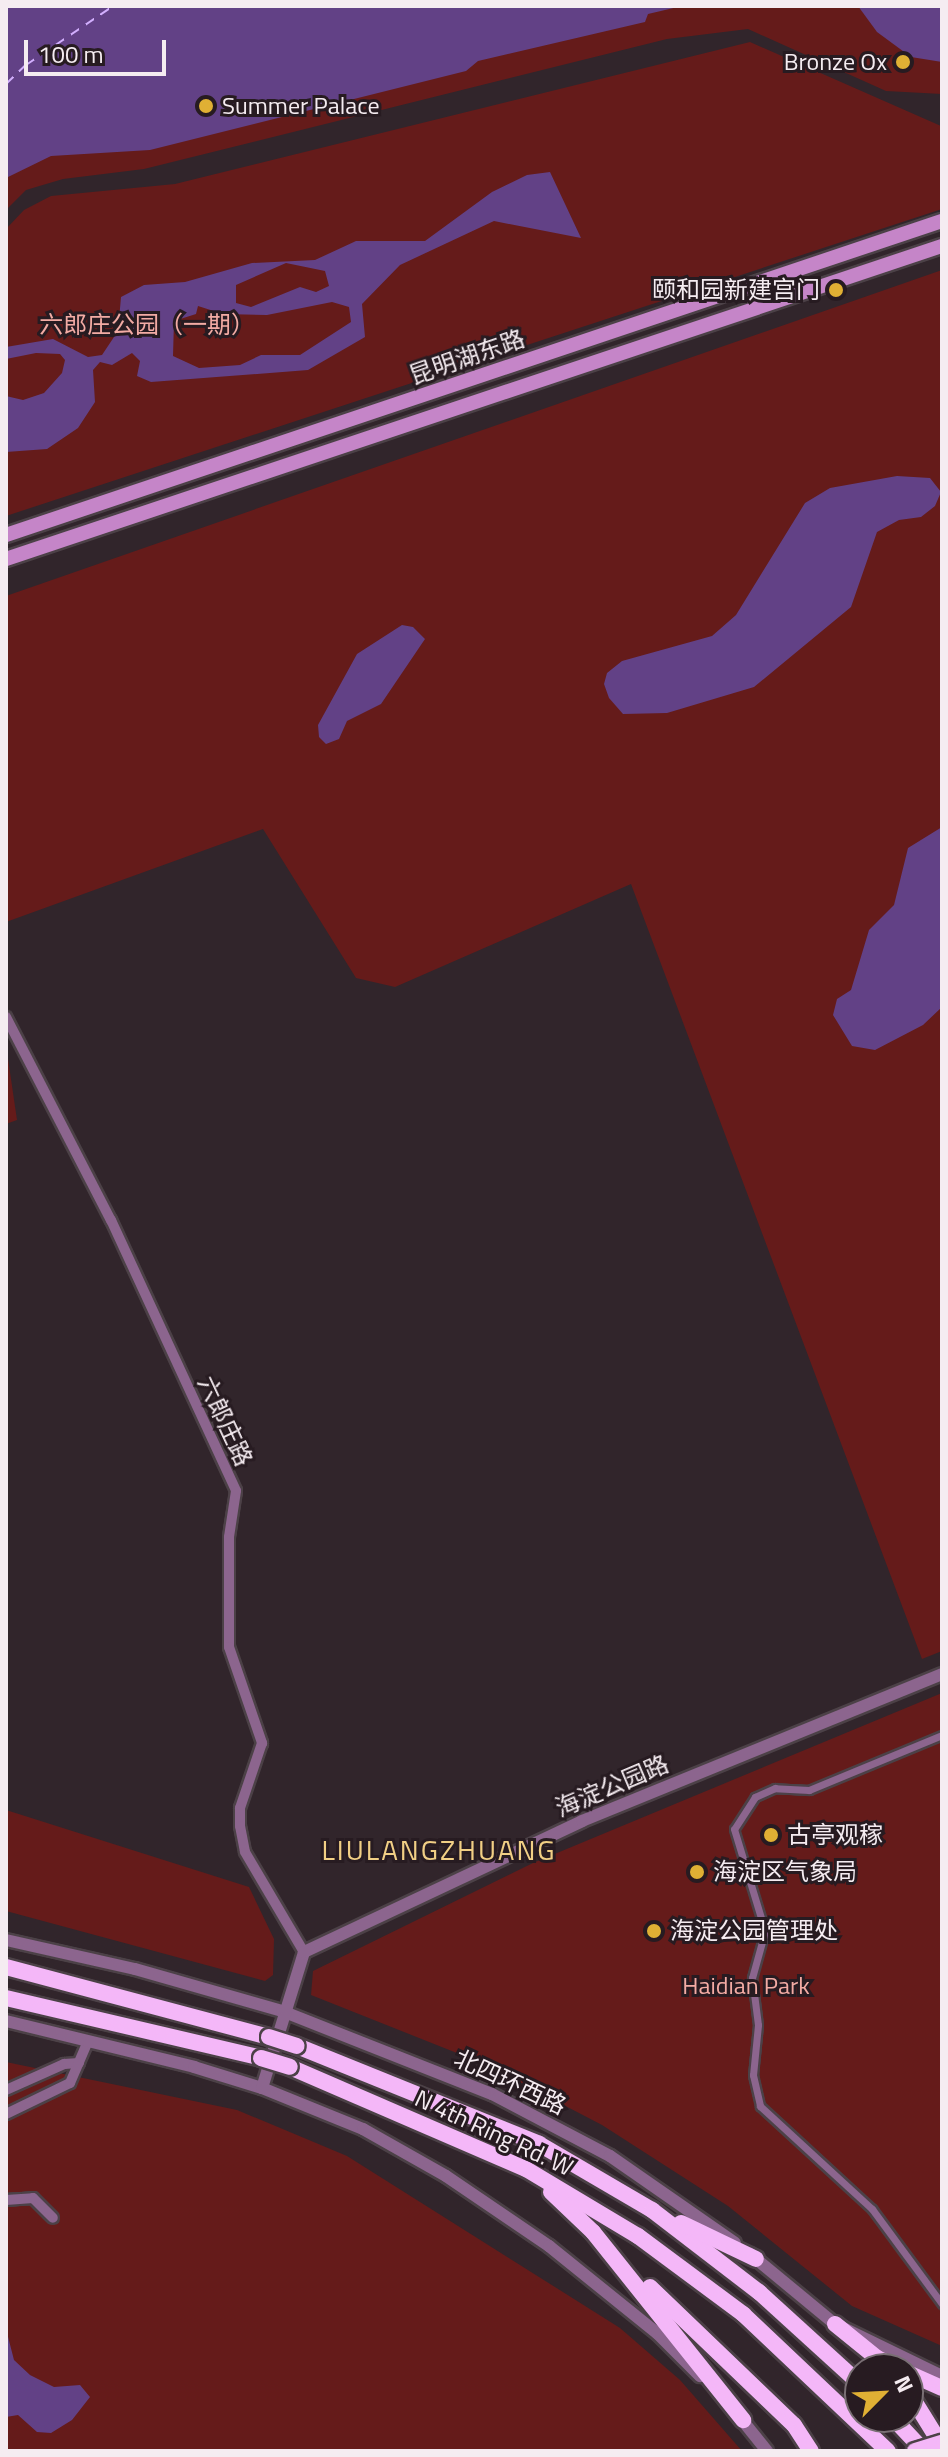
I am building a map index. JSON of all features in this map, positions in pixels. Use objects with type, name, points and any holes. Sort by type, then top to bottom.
[{"type":"highway","name":"N 4th Ring Rd. W","points":[[6,1967],[297,2046],[539,2144],[652,2210],[759,2292],[844,2369]]},
{"type":"highway","name":"N 4th Ring Rd. W","points":[[6,1998],[290,2067],[526,2169],[638,2236],[743,2314],[888,2451]]},
{"type":"highway","points":[[526,2169],[794,2425],[810,2449]]},
{"type":"highway","points":[[652,2210],[756,2259]]},
{"type":"highway","points":[[593,2232],[743,2420]]},
{"type":"highway","points":[[835,2324],[869,2353]]},
{"type":"highway","points":[[915,2451],[942,2445],[924,2416]]},
{"type":"highway","points":[[907,2433],[924,2451]]},
{"type":"main road","name":"昆明湖东路","points":[[6,535],[942,221]]},
{"type":"main road","name":"昆明湖东路","points":[[6,559],[942,246]]},
{"type":"street","name":"六郎庄路","points":[[6,1017],[111,1220],[236,1491],[229,1537],[229,1647],[262,1743],[240,1808],[240,1826],[245,1852],[304,1952]]},
{"type":"street","name":"海淀公园路","points":[[304,1952],[582,1821],[942,1674]]},
{"type":"street","points":[[942,1735],[809,1790],[775,1788],[755,1797],[734,1829],[765,1931],[752,1978],[758,2025],[753,2075],[760,2106],[872,2209],[942,2304]]},
{"type":"street","name":"北四环西路","points":[[6,1940],[135,1969],[282,2011],[492,2094],[610,2156],[756,2259],[835,2324],[942,2376]]},
{"type":"street","points":[[262,2088],[282,2011],[304,1952]]},
{"type":"street","points":[[6,2021],[262,2088],[363,2129],[446,2176],[549,2246],[657,2333],[743,2420],[767,2451]]},
{"type":"street","points":[[6,2114],[70,2083],[88,2041]]},
{"type":"street","points":[[6,2090],[64,2064],[79,2063]]},
{"type":"street","points":[[6,2200],[33,2198],[53,2218]]},
{"type":"street","points":[[743,2420],[759,2451]]},
{"type":"green space","name":"Summer Palace","points":[[6,6],[942,6],[942,94],[886,91],[748,29],[667,39],[144,169],[63,179],[26,190],[6,210]]},
{"type":"green space","name":"六郎庄公园（一期）","points":[[750,42],[941,126],[942,209],[6,516],[6,229],[24,210],[51,196],[175,184]]},
{"type":"green space","points":[[942,270],[942,1651],[922,1659],[631,884],[395,987],[356,978],[263,829],[6,922],[6,596]]},
{"type":"green space","points":[[6,1045],[17,1120],[6,1124]]},
{"type":"green space","name":"Haidian Park","points":[[942,1693],[942,2346],[852,2306],[728,2206],[602,2125],[487,2065],[311,1995],[313,1971],[533,1863]]},
{"type":"green space","points":[[6,1810],[249,1887],[274,1939],[273,1975],[265,1981],[6,1911]]},
{"type":"green space","points":[[6,2062],[237,2110],[347,2156],[620,2328],[680,2380],[742,2451],[6,2451]]},
{"type":"shaded area","name":"Summer Palace","points":[[6,6],[682,6],[648,14],[645,22],[478,61],[466,71],[150,150],[51,156],[6,178]]},
{"type":"shaded area","points":[[858,6],[942,6],[942,62],[911,57],[877,32]]},
{"type":"shaded area","points":[[550,172],[581,238],[494,221],[400,265],[362,304],[365,337],[308,370],[151,382],[137,376],[140,361],[132,353],[112,365],[100,362],[93,370],[95,402],[78,428],[47,449],[6,452],[6,396],[23,400],[44,393],[62,373],[65,360],[60,354],[36,353],[6,359],[6,347],[53,339],[88,357],[102,355],[118,331],[121,297],[144,285],[185,282],[252,263],[315,260],[356,241],[425,241],[492,192],[527,175]],"holes":[[[286,263],[325,271],[329,286],[316,292],[300,287],[251,307],[236,303],[236,285]],[[332,302],[349,307],[351,322],[300,355],[261,355],[240,365],[199,368],[173,356],[174,321],[196,314],[198,306],[223,314],[267,315]]]},
{"type":"shaded area","points":[[897,476],[930,478],[941,492],[935,506],[921,517],[899,520],[877,532],[851,607],[754,687],[667,713],[623,714],[609,698],[604,684],[607,673],[622,661],[712,636],[736,615],[805,503],[830,488]]},
{"type":"shaded area","points":[[402,625],[413,627],[425,639],[381,704],[347,721],[339,739],[326,744],[319,737],[318,725],[357,654]]},
{"type":"shaded area","points":[[942,827],[942,1007],[923,1025],[875,1050],[852,1046],[833,1015],[837,999],[851,990],[869,930],[894,905],[908,848]]},
{"type":"shaded area","points":[[6,2329],[14,2360],[30,2375],[54,2387],[80,2385],[90,2397],[72,2420],[51,2433],[37,2432],[18,2415],[6,2417]]},
{"type":"ferry route","points":[[6,84],[26,65],[113,6]]},
{"type":"place","name":"Bronze Ox","points":[[903,62]]},
{"type":"place","name":"Summer Palace","points":[[206,106]]},
{"type":"place","name":"颐和园新建宫门","points":[[836,290]]},
{"type":"place","name":"古亭观稼","points":[[771,1835]]},
{"type":"place","name":"海淀区气象局","points":[[697,1872]]},
{"type":"place","name":"海淀公园管理处","points":[[654,1931]]},
{"type":"district","name":"LIULANGZHUANG","points":[[439,1850]]}]
